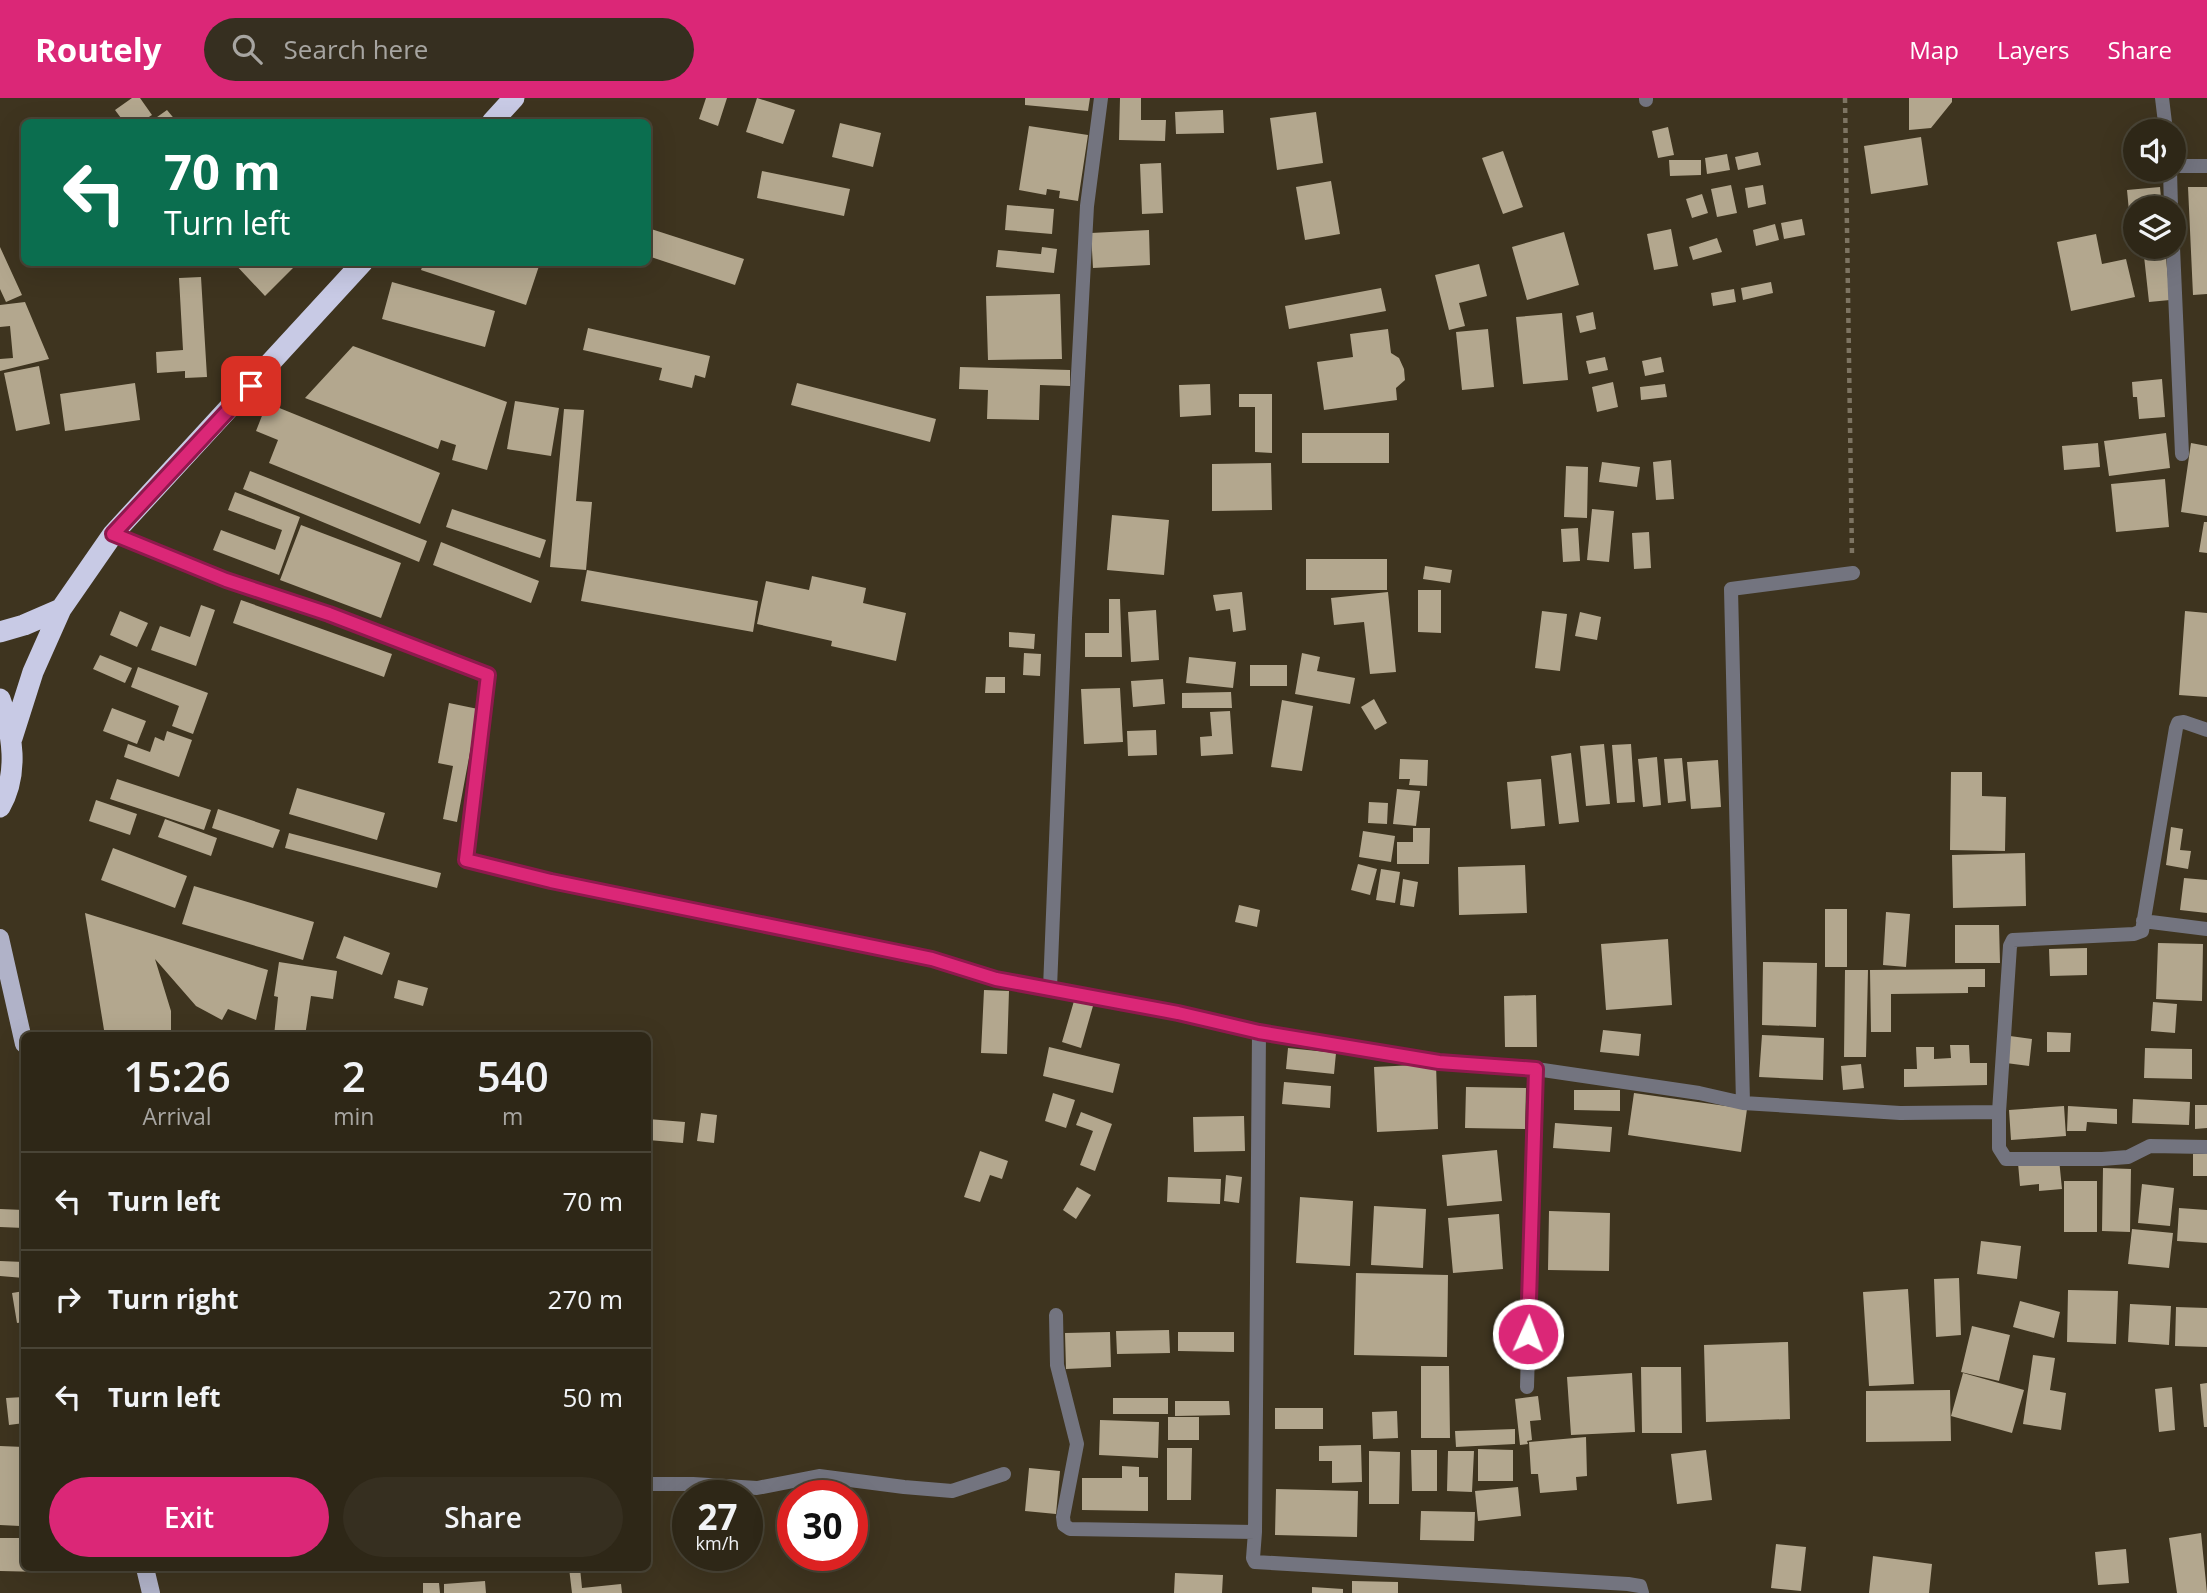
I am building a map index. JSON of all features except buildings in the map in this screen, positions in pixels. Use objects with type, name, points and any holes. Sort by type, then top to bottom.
[{"type":"highway","points":[[495,119],[514,98]]},
{"type":"highway","points":[[12,737],[33,672],[61,609],[113,534],[359,266]]},
{"type":"highway","points":[[0,632],[61,609]]},
{"type":"highway","points":[[0,699],[12,737],[12,769],[1,808]]},
{"type":"main road","points":[[0,938],[3,962],[21,1032]]},
{"type":"main road","points":[[146,1571],[151,1593]]},
{"type":"street","points":[[1051,988],[1065,618],[1087,206],[1101,98]]},
{"type":"street","points":[[2162,98],[2165,119]]},
{"type":"street","points":[[2186,166],[2207,166]]},
{"type":"street","points":[[2174,259],[2182,454]]},
{"type":"street","points":[[113,534],[226,580],[329,614],[488,675],[466,860],[551,881],[932,959],[996,979],[1178,1013],[1259,1032],[1439,1062],[1536,1069],[1699,1093],[1743,1103],[1900,1113],[1999,1112]]},
{"type":"street","points":[[1743,1103],[1731,589],[1853,573]]},
{"type":"street","points":[[2207,730],[2184,722],[2178,723],[2176,729],[2142,931],[2134,934],[2013,940],[2010,946],[1999,1112],[2000,1148],[2006,1158],[2102,1159],[2128,1157],[2150,1146],[2207,1147]]},
{"type":"street","points":[[2143,921],[2207,929]]},
{"type":"street","points":[[1259,1032],[1253,1558],[1258,1563],[1628,1584],[1640,1586],[1642,1593]]},
{"type":"street","points":[[1527,1387],[1536,1069]]},
{"type":"street","points":[[1056,1315],[1057,1365],[1077,1444],[1063,1517],[1064,1525],[1070,1529],[1255,1532]]},
{"type":"street","points":[[651,1484],[757,1488],[819,1476],[952,1491],[1004,1474]]},
{"type":"path","points":[[1845,98],[1853,573]]},
{"type":"route","points":[[251,386],[113,534],[226,580],[329,614],[488,675],[466,860],[551,881],[932,959],[996,979],[1178,1013],[1259,1032],[1439,1062],[1536,1069],[1528,1334]]}]
